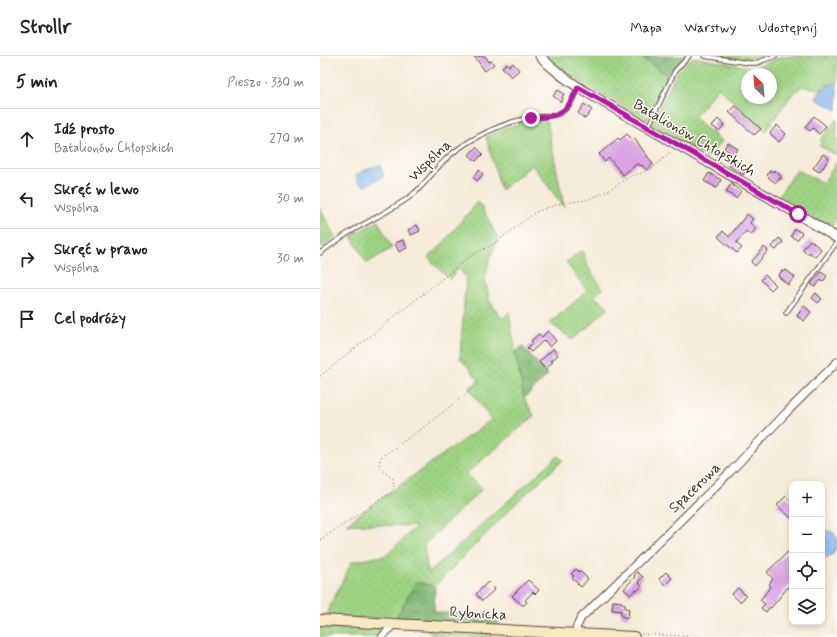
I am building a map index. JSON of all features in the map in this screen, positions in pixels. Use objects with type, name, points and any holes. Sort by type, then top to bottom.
[{"type":"main road","name":"Rybnicka","points":[[320,620],[634,637]]},
{"type":"street","name":"Batalionów Chłopskich","points":[[540,56],[554,70],[578,87],[837,238]]},
{"type":"street","name":"Spacerowa","points":[[575,634],[581,618],[731,471],[776,423],[837,362]]},
{"type":"street","points":[[382,637],[394,624]]},
{"type":"lane","points":[[648,128],[675,71],[689,56]]},
{"type":"lane","points":[[704,56],[748,63],[756,63],[775,56]]},
{"type":"lane","name":"Wspólna","points":[[320,253],[349,233],[412,196],[442,162],[460,147],[478,136],[513,122],[561,113],[567,108],[578,87]]},
{"type":"lane","points":[[786,313],[837,242]]},
{"type":"path","points":[[320,376],[472,255],[492,245],[536,212],[558,204],[586,200],[606,192],[631,176],[650,170],[678,145]]},
{"type":"path","points":[[320,540],[389,494],[394,488],[393,479],[380,468],[379,463],[381,457],[427,425],[480,383]]},
{"type":"green space","points":[[546,56],[642,56],[666,74],[666,81],[646,122],[565,72]]},
{"type":"green space","points":[[642,56],[686,56],[688,58],[666,74]]},
{"type":"green space","points":[[721,56],[767,56],[756,63]]},
{"type":"green space","points":[[782,56],[837,56],[837,84],[827,85],[822,90],[802,86],[790,97],[765,132],[718,87],[694,118],[722,141],[708,158],[651,126],[677,72],[693,57],[753,68]]},
{"type":"green space","points":[[543,119],[547,122],[564,207],[532,165],[501,190],[486,137],[504,128]]},
{"type":"green space","points":[[837,119],[837,156],[819,145],[822,142],[820,140]]},
{"type":"green space","points":[[837,162],[837,218],[830,229],[777,198],[797,170],[823,183]]},
{"type":"green space","points":[[478,201],[498,238],[490,258],[485,278],[489,300],[502,319],[509,312],[524,398],[534,416],[466,474],[482,489],[424,545],[428,573],[558,456],[563,460],[514,505],[435,586],[416,582],[395,620],[325,616],[352,562],[387,555],[416,526],[346,524],[491,420],[469,388],[479,380],[460,358],[466,277],[458,268],[450,280],[428,258],[439,248]]},
{"type":"green space","points":[[320,208],[335,237],[320,247]]},
{"type":"green space","points":[[378,221],[392,248],[367,263],[351,236]]},
{"type":"green space","points":[[582,250],[589,269],[603,289],[594,296],[609,308],[573,340],[550,323],[587,291],[566,262]]},
{"type":"green space","points":[[522,346],[548,375],[524,398],[515,352]]},
{"type":"green space","points":[[416,582],[435,586],[434,612],[490,616],[500,624],[395,620]]},
{"type":"green space","points":[[320,625],[383,627],[382,633],[376,637],[320,637]]},
{"type":"green space","points":[[426,630],[492,633],[491,637],[463,637],[432,635]]},
{"type":"water","points":[[836,83],[837,111],[816,99],[824,88]]},
{"type":"water","points":[[380,165],[384,176],[365,186],[358,182],[356,175]]},
{"type":"water","points":[[825,530],[833,532],[837,538],[837,546],[833,554],[826,558]]},
{"type":"building","points":[[474,56],[485,56],[489,62],[491,61],[494,64],[485,71]]},
{"type":"building","points":[[507,63],[509,66],[513,63],[519,70],[511,77],[502,67]]},
{"type":"building","points":[[558,90],[564,94],[561,102],[553,96]]},
{"type":"building","points":[[584,104],[592,110],[585,119],[578,113]]},
{"type":"building","points":[[736,106],[761,129],[754,135],[729,112]]},
{"type":"building","points":[[814,116],[826,126],[819,134],[813,128],[810,131],[805,127]]},
{"type":"building","points":[[718,119],[724,125],[719,131],[712,126]]},
{"type":"building","points":[[777,125],[786,134],[779,142],[770,133]]},
{"type":"building","points":[[627,134],[632,139],[634,138],[653,164],[646,170],[638,163],[623,175],[609,158],[605,162],[599,154],[618,138],[620,140]]},
{"type":"building","points":[[728,143],[738,149],[734,155],[724,148]]},
{"type":"building","points":[[476,147],[483,154],[476,161],[469,155]]},
{"type":"building","points":[[823,154],[829,158],[819,172],[813,168]]},
{"type":"building","points":[[734,159],[748,167],[743,175],[729,166]]},
{"type":"building","points":[[479,170],[483,174],[477,181],[473,177]]},
{"type":"building","points":[[770,170],[773,172],[774,170],[780,175],[781,179],[778,179],[776,183],[767,175]]},
{"type":"building","points":[[709,173],[721,180],[717,188],[704,181]]},
{"type":"building","points":[[731,184],[741,191],[736,198],[726,192]]},
{"type":"building","points":[[747,214],[753,219],[750,223],[756,228],[751,235],[746,231],[736,243],[742,248],[737,253],[718,237],[723,231],[729,237]]},
{"type":"building","points":[[417,225],[420,231],[411,235],[408,230]]},
{"type":"building","points":[[795,229],[802,233],[797,240],[791,236]]},
{"type":"building","points":[[779,238],[783,242],[776,250],[772,247]]},
{"type":"building","points":[[403,240],[407,248],[399,252],[395,243]]},
{"type":"building","points":[[810,240],[821,249],[815,257],[809,252],[808,254],[802,250]]},
{"type":"building","points":[[764,247],[768,251],[755,266],[751,262]]},
{"type":"building","points":[[786,270],[795,277],[788,285],[778,276],[782,271],[784,272]]},
{"type":"building","points":[[821,272],[827,276],[823,282],[821,280],[815,287],[811,284]]},
{"type":"building","points":[[765,275],[776,285],[771,290],[761,280]]},
{"type":"building","points":[[816,293],[822,299],[818,303],[812,298]]},
{"type":"building","points":[[804,306],[811,312],[804,321],[797,316]]},
{"type":"building","points":[[548,331],[556,341],[550,347],[544,340],[531,352],[527,348],[533,343],[531,341],[539,334],[542,337]]},
{"type":"building","points":[[553,349],[558,355],[545,369],[539,362]]},
{"type":"building","points":[[786,496],[789,500],[789,516],[777,505]]},
{"type":"building","points":[[789,551],[789,586],[766,612],[761,608],[765,604],[760,600],[771,586],[769,584],[773,579],[767,572]]},
{"type":"building","points":[[576,569],[588,579],[581,587],[572,578],[574,576],[571,574]]},
{"type":"building","points":[[637,572],[643,577],[638,582],[642,586],[630,595],[624,589],[635,577],[634,576]]},
{"type":"building","points":[[666,572],[672,578],[665,585],[659,579]]},
{"type":"building","points":[[528,580],[539,590],[535,594],[533,592],[525,600],[527,602],[522,605],[512,596]]},
{"type":"building","points":[[488,582],[495,589],[482,601],[476,594]]},
{"type":"building","points":[[738,588],[746,596],[740,602],[732,594]]},
{"type":"building","points":[[613,601],[622,602],[622,604],[625,604],[625,608],[629,609],[628,618],[621,616],[621,611],[612,610]]},
{"type":"route","points":[[531,118],[561,113],[571,102],[578,87],[798,214]]}]
